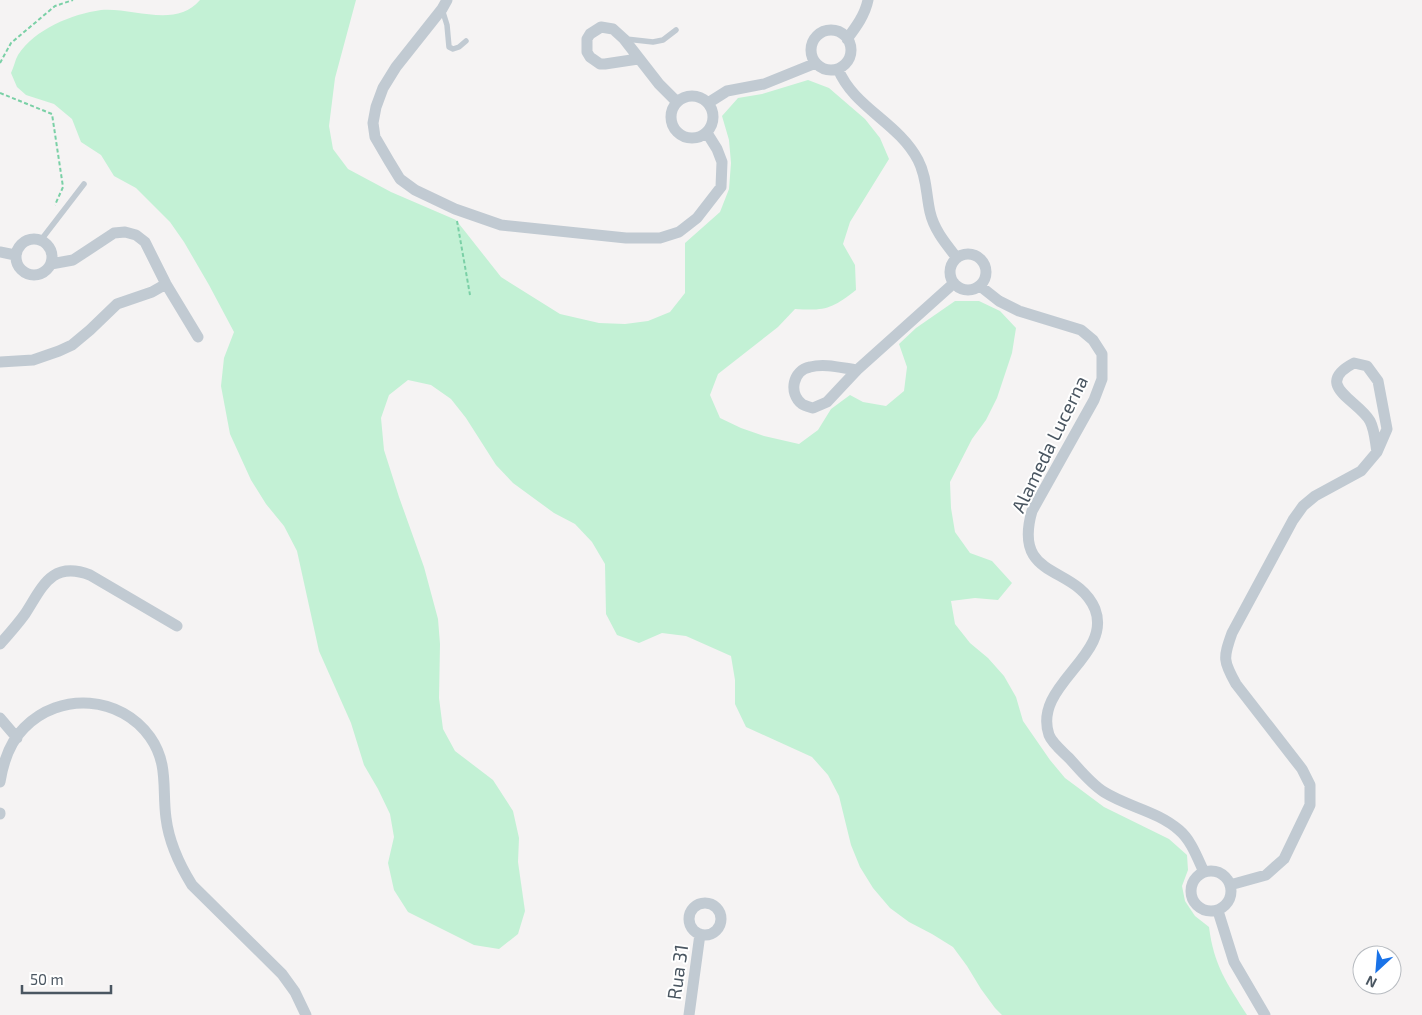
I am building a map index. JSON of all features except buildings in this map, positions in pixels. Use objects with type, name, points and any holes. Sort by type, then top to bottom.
[{"type":"street","points":[[847,39],[858,24],[868,0]]},
{"type":"street","points":[[444,5],[396,67],[383,88],[376,107],[373,124],[375,137],[400,179],[415,190],[455,209],[501,225],[626,238],[660,238],[679,232],[697,218],[721,187],[722,162],[717,149],[707,133]]},
{"type":"street","points":[[638,59],[600,64],[594,61],[587,52],[587,39],[595,30],[601,27],[613,29],[624,39],[659,84],[678,102]]},
{"type":"street","points":[[830,30],[842,34],[847,39],[851,50],[850,56],[843,66],[838,69],[826,69],[812,58],[812,45],[819,35],[830,30]]},
{"type":"street","points":[[708,103],[728,91],[764,84],[816,63]]},
{"type":"street","points":[[838,69],[842,80],[856,98],[903,137],[919,161],[928,190],[930,212],[937,230],[957,258]]},
{"type":"street","points":[[690,96],[703,99],[708,103],[712,109],[713,122],[707,133],[700,137],[686,138],[674,129],[671,115],[673,108],[683,98],[690,96]]},
{"type":"street","points":[[51,264],[52,253],[42,240],[30,238],[24,241],[20,244],[15,255],[18,266],[27,274],[38,274],[51,264],[73,260],[109,235],[120,232],[136,235],[145,242],[166,284],[198,337]]},
{"type":"street","points":[[0,252],[15,255]]},
{"type":"street","points":[[966,255],[975,256],[982,261],[986,270],[985,279],[974,290],[960,288],[954,283],[951,275],[952,266],[957,258],[966,255]]},
{"type":"street","points":[[857,370],[825,366],[808,367],[798,375],[793,384],[795,395],[803,404],[813,408],[826,402],[857,370],[954,283]]},
{"type":"street","points":[[0,362],[33,360],[72,345],[117,304],[126,299],[147,294],[166,284]]},
{"type":"street","name":"Alameda Lucerna","points":[[980,286],[999,301],[1019,311],[1082,330],[1093,340],[1102,354],[1102,379],[1094,400],[1032,511],[1028,528],[1028,543],[1034,556],[1044,567],[1077,587],[1090,600],[1096,612],[1098,627],[1092,645],[1058,688],[1052,700],[1047,724],[1050,737],[1085,776],[1104,792],[1131,806],[1164,818],[1180,831],[1192,845],[1204,872]]},
{"type":"street","points":[[1230,885],[1266,875],[1284,859],[1310,806],[1310,785],[1302,769],[1236,684],[1228,669],[1225,653],[1232,633],[1293,520],[1303,506],[1315,496],[1361,471],[1377,452],[1386,429],[1378,381],[1367,366],[1354,363],[1342,369],[1336,380],[1338,390],[1369,419],[1374,431],[1377,452]]},
{"type":"street","points":[[0,644],[24,615],[42,585],[54,575],[68,571],[83,572],[90,575],[177,626]]},
{"type":"street","points":[[0,782],[5,761],[16,738],[23,729],[41,714],[61,705],[72,703],[106,705],[126,715],[140,725],[151,738],[161,758],[165,780],[168,831],[174,851],[184,872],[192,885],[289,983],[306,1015]]},
{"type":"street","points":[[0,718],[16,738]]},
{"type":"street","points":[[1204,872],[1217,872],[1227,879],[1230,885],[1231,897],[1228,903],[1218,911],[1205,911],[1199,908],[1191,898],[1191,885],[1204,872]]},
{"type":"street","points":[[1218,911],[1234,962],[1265,1015]]},
{"type":"street","name":"Rua 31","points":[[689,1015],[700,934]]},
{"type":"lane","points":[[444,5],[449,47],[453,49],[460,47],[466,41]]},
{"type":"lane","points":[[624,39],[653,42],[663,40],[676,30]]},
{"type":"lane","points":[[42,240],[84,184]]},
{"type":"path","points":[[0,63],[11,43],[55,6],[73,0]]},
{"type":"path","points":[[0,92],[52,114],[63,187],[52,213]]},
{"type":"path","points":[[455,209],[470,295]]},
{"type":"green space","points":[[200,0],[356,0],[335,78],[329,126],[333,149],[348,169],[391,192],[456,220],[501,277],[560,314],[599,323],[625,324],[648,321],[670,312],[685,293],[685,243],[720,212],[729,189],[731,163],[729,140],[722,116],[738,98],[762,94],[808,80],[829,88],[865,119],[880,138],[889,159],[850,222],[843,244],[855,265],[856,290],[841,301],[828,307],[814,310],[795,309],[778,327],[718,374],[710,395],[720,418],[764,436],[799,444],[818,430],[831,409],[850,395],[863,402],[886,406],[904,391],[907,367],[899,344],[916,328],[955,301],[979,301],[1000,311],[1016,328],[1012,353],[997,398],[986,420],[972,439],[950,482],[951,508],[955,532],[970,553],[992,561],[1012,583],[998,600],[975,598],[951,601],[955,624],[970,643],[988,658],[1004,676],[1016,697],[1023,721],[1065,778],[1104,807],[1169,839],[1187,855],[1188,870],[1182,886],[1185,901],[1195,916],[1209,927],[1214,953],[1222,974],[1247,1015],[1002,1015],[981,989],[953,947],[909,922],[890,908],[873,888],[860,867],[851,845],[839,796],[828,775],[812,757],[746,727],[735,704],[735,680],[731,656],[686,636],[662,633],[639,643],[617,635],[606,614],[605,564],[592,542],[575,524],[554,513],[513,483],[496,465],[466,418],[451,399],[431,385],[408,380],[389,395],[381,418],[384,450],[424,567],[438,619],[440,644],[439,698],[443,729],[455,751],[493,780],[513,811],[519,838],[518,862],[525,911],[518,934],[499,949],[474,945],[408,912],[394,890],[388,863],[394,837],[390,814],[364,765],[351,723],[319,651],[297,551],[284,526],[266,504],[251,480],[230,434],[221,386],[224,358],[234,332],[184,242],[170,222],[136,188],[114,176],[101,155],[81,142],[72,119],[54,104],[26,95],[17,87],[11,73],[17,57],[25,46],[44,30],[66,19],[101,10],[166,15],[190,9]]}]
